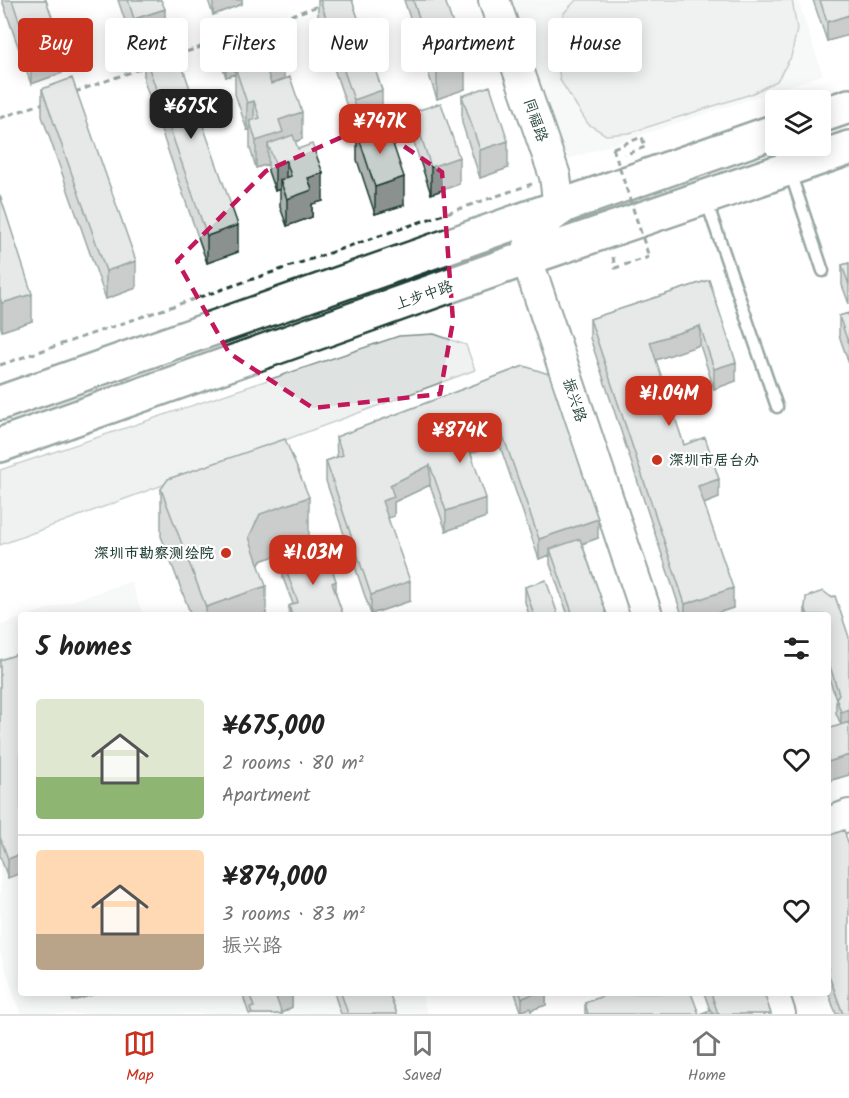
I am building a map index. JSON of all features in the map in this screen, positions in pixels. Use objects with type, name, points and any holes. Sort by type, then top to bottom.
[{"type":"main road","points":[[831,112],[849,106]]},
{"type":"main road","points":[[0,403],[765,135]]},
{"type":"main road","name":"上步中路","points":[[0,445],[849,148]]},
{"type":"street","name":"同福路","points":[[494,0],[566,205]]},
{"type":"street","points":[[527,259],[527,248],[533,234],[543,222],[566,205]]},
{"type":"street","name":"振兴路","points":[[527,259],[645,612]]},
{"type":"street","points":[[831,822],[849,815]]},
{"type":"street","points":[[774,996],[780,1014]]},
{"type":"lane","points":[[789,168],[823,271]]},
{"type":"lane","points":[[705,197],[777,407]]},
{"type":"path","points":[[283,18],[322,4]]},
{"type":"path","points":[[67,95],[130,72]]},
{"type":"path","points":[[0,118],[44,102]]},
{"type":"path","points":[[612,257],[615,268],[649,257],[613,147],[642,137],[645,147]]},
{"type":"path","points":[[0,365],[533,183]]},
{"type":"highlighted area","points":[[371,124],[442,172],[453,321],[440,394],[313,408],[229,353],[177,261],[266,171]]},
{"type":"shaded area","points":[[492,0],[798,0],[823,75],[778,90],[765,90],[765,94],[548,166],[516,72],[536,72],[536,18],[498,18]]},
{"type":"shaded area","points":[[576,0],[792,0],[797,29],[791,57],[777,81],[751,94],[629,133],[606,135],[588,124],[560,80],[559,72],[642,72],[642,18],[562,18]]},
{"type":"shaded area","points":[[434,334],[466,345],[475,370],[0,545],[0,470],[399,336]]},
{"type":"shaded area","points":[[131,581],[142,612],[39,612]]},
{"type":"shaded area","points":[[18,619],[18,996],[422,996],[428,1014],[20,1014],[0,953],[0,625]]},
{"type":"building","points":[[12,0],[46,0],[52,18],[18,18]]},
{"type":"building","points":[[128,0],[161,0],[165,9],[134,18]]},
{"type":"building","points":[[320,0],[352,0],[358,18],[326,18]]},
{"type":"building","points":[[413,0],[445,0],[451,18],[419,18]]},
{"type":"building","points":[[820,0],[849,0],[849,15],[827,22]]},
{"type":"building","points":[[150,72],[184,72],[238,225],[207,236]]},
{"type":"building","points":[[237,72],[267,72],[271,84],[290,77],[302,112],[279,120],[283,132],[256,141],[250,121],[260,118],[254,101],[247,103]]},
{"type":"building","points":[[344,72],[376,72],[382,90],[354,100]]},
{"type":"building","points":[[72,78],[136,261],[106,271],[42,89]]},
{"type":"building","points":[[490,86],[508,141],[480,150],[462,96]]},
{"type":"building","points":[[441,103],[459,157],[431,167],[413,112]]},
{"type":"building","points":[[386,123],[404,177],[375,187],[357,132]]},
{"type":"building","points":[[293,135],[298,149],[312,144],[323,173],[308,178],[312,190],[287,199],[280,180],[291,176],[286,160],[275,164],[268,144]]},
{"type":"building","points":[[0,195],[32,294],[2,303],[0,298]]},
{"type":"building","points":[[849,263],[849,285],[842,265]]},
{"type":"building","name":"深圳市居台办","points":[[709,280],[736,362],[714,369],[700,326],[650,342],[684,445],[705,437],[719,479],[698,486],[733,588],[685,604],[590,319]]},
{"type":"building","points":[[849,313],[849,345],[839,316]]},
{"type":"building","points":[[524,366],[549,374],[598,519],[539,539],[499,424],[465,436],[486,498],[446,511],[430,465],[390,485],[394,497],[382,501],[410,581],[371,595],[326,461],[343,455],[336,437]]},
{"type":"building","points":[[285,439],[309,497],[260,514],[249,537],[266,586],[206,607],[161,489],[168,479]]},
{"type":"building","points":[[580,539],[606,612],[572,612],[550,549]]},
{"type":"building","points":[[326,549],[336,581],[332,583],[342,612],[291,612],[289,606],[298,602],[283,563],[318,554],[317,552]]},
{"type":"building","points":[[546,580],[557,612],[533,612],[525,587]]},
{"type":"building","points":[[823,591],[831,597],[835,596],[849,637],[849,709],[841,712],[836,698],[839,694],[831,669],[831,612],[807,612],[806,597]]},
{"type":"building","points":[[18,654],[18,855],[8,859],[0,837],[0,660]]},
{"type":"building","points":[[849,722],[849,755],[831,761],[831,728]]},
{"type":"building","points":[[844,830],[849,845],[849,1014],[843,1014],[831,981],[831,835]]},
{"type":"building","points":[[250,996],[278,996],[276,997],[282,1014],[252,1014],[250,1008],[254,1007]]},
{"type":"building","points":[[342,996],[390,996],[397,1014],[348,1014]]},
{"type":"building","points":[[602,996],[692,996],[699,1014],[588,1014],[585,1003]]},
{"type":"building","points":[[712,996],[765,996],[771,1014],[718,1014]]},
{"type":"building","points":[[530,1008],[532,1014],[514,1014]]},
{"type":"building","points":[[711,1010],[713,1014],[700,1014]]},
{"type":"place","name":"深圳市居台办","points":[[657,460]]},
{"type":"place","name":"深圳市勘察测绘院","points":[[226,553]]}]
